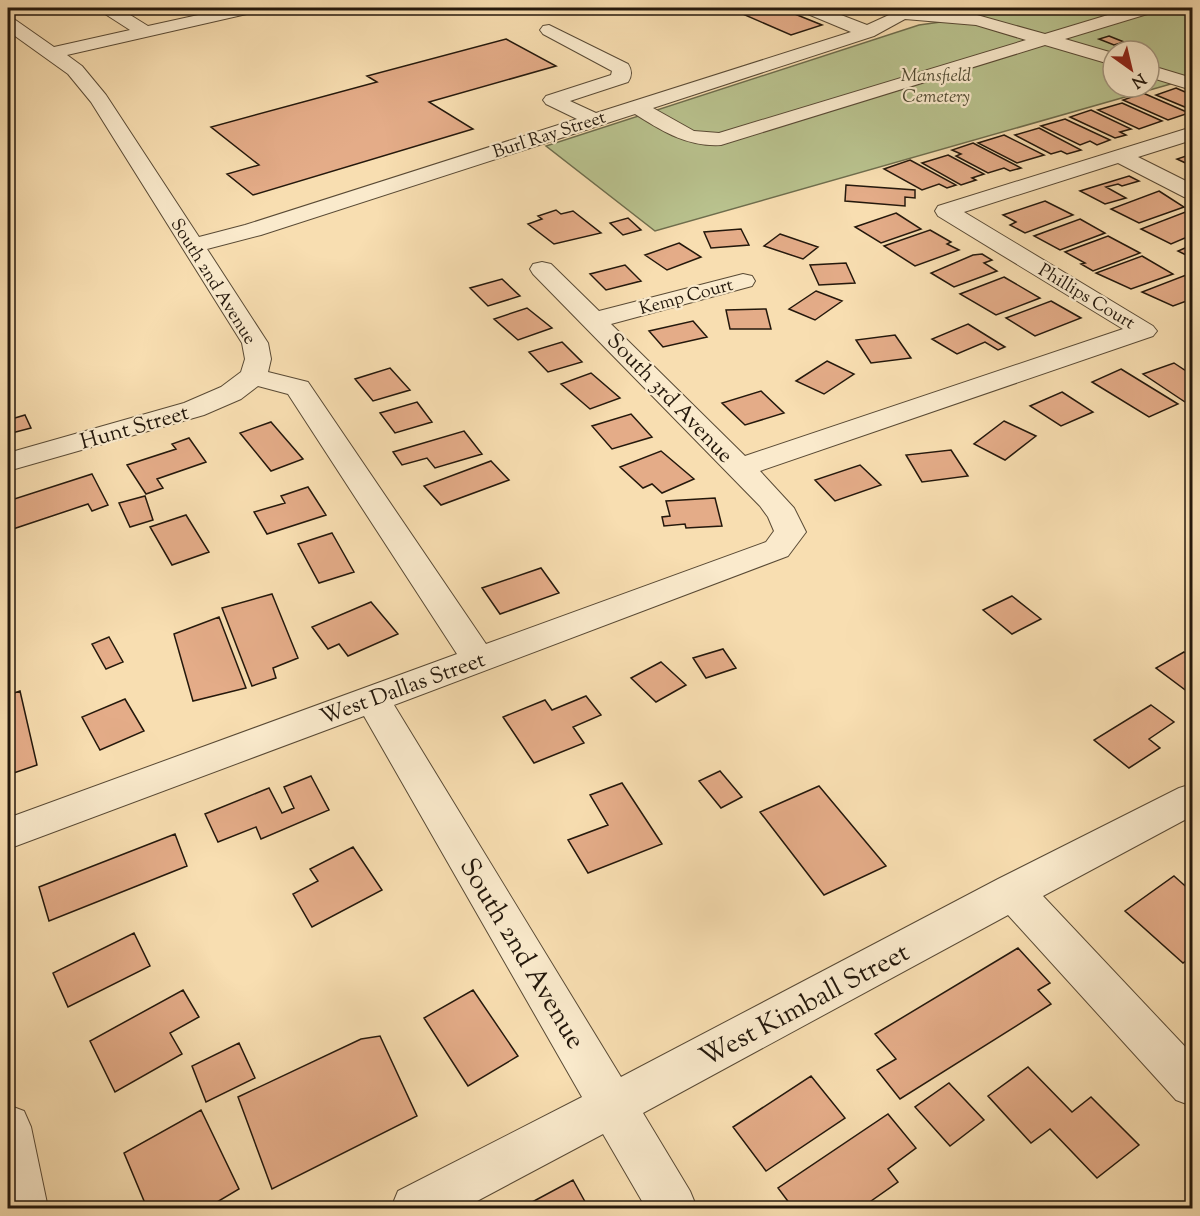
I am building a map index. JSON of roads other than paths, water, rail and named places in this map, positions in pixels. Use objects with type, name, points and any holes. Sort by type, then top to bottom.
[{"type":"street","points":[[108,8],[146,33]]},
{"type":"street","points":[[53,53],[251,8]]},
{"type":"street","points":[[809,8],[868,32]]},
{"type":"street","points":[[636,106],[683,134],[699,140],[714,140],[1148,8]]},
{"type":"street","points":[[903,11],[977,20],[1101,55]]},
{"type":"street","name":"Burl Ray Street","points":[[192,245],[253,230],[868,32],[903,11]]},
{"type":"street","name":"South 2nd Avenue","points":[[8,22],[75,70],[99,99],[255,343],[258,359],[253,376],[298,388],[478,659]]},
{"type":"street","points":[[549,30],[621,68],[621,78],[553,100],[594,120]]},
{"type":"street","points":[[1161,73],[1189,80]]},
{"type":"street","name":"Phillips Court","points":[[740,468],[1144,331],[946,211],[1192,133]]},
{"type":"street","points":[[1120,156],[1192,192]]},
{"type":"street","name":"South 3rd Avenue","points":[[542,269],[740,468],[783,515],[790,532]]},
{"type":"street","name":"Kemp Court","points":[[595,320],[743,281]]},
{"type":"street","name":"Hunt Street","points":[[8,462],[194,409],[231,393],[253,376]]},
{"type":"street","name":"West Dallas Street","points":[[8,834],[746,562],[777,549],[790,532]]},
{"type":"street","name":"South 2nd Avenue","points":[[372,699],[673,1209]]},
{"type":"street","name":"West Kimball Street","points":[[415,1209],[614,1106],[1012,891],[1192,799]]},
{"type":"street","points":[[1012,891],[1192,1085]]},
{"type":"street","points":[[8,1126],[24,1209]]},
{"type":"park label","name":"Mansfield Cemetery","points":[[936,85]]}]
